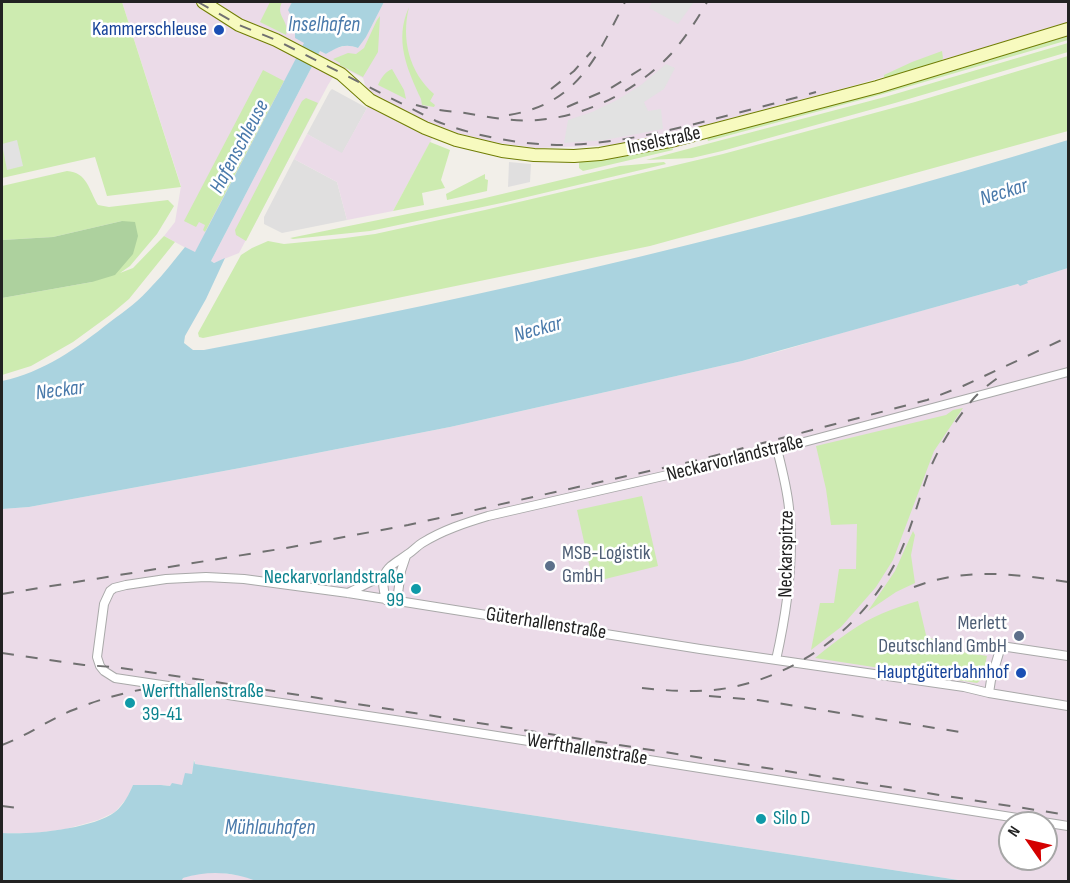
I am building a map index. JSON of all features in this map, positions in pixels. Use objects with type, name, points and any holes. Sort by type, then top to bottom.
[{"type":"street","name":"Inselstraße","points":[[203,2],[239,24],[331,68],[344,76],[370,100],[440,134],[502,151],[574,156],[600,154],[675,140],[877,87],[1068,29]]},
{"type":"street","name":"Neckarvorlandstraße","points":[[348,594],[384,575],[395,562],[420,544],[444,531],[488,516],[755,455],[1068,372]]},
{"type":"street","name":"Neckarspitze","points":[[776,660],[786,604],[791,556],[789,508],[777,449]]},
{"type":"street","points":[[397,601],[401,571],[406,556]]},
{"type":"street","points":[[384,575],[383,590],[386,600]]},
{"type":"street","name":"Güterhallenstraße","points":[[107,674],[100,666],[97,657],[106,598],[111,590],[166,579],[206,577],[244,579],[397,601],[964,687],[1068,706]]},
{"type":"street","points":[[989,693],[1000,646],[1068,656]]},
{"type":"street","name":"Werfthallenstraße","points":[[107,674],[115,678],[1068,826]]},
{"type":"shaded area","points":[[122,2],[292,2],[289,10],[295,23],[295,37],[305,43],[195,253],[164,236],[175,222],[181,186]]},
{"type":"shaded area","points":[[384,2],[1068,2],[1068,23],[852,86],[645,141],[616,145],[537,148],[499,143],[460,134],[439,126],[393,211],[347,220],[337,182],[294,159],[307,134],[342,153],[367,108],[363,78],[340,66],[239,253],[214,263],[211,261],[320,51],[326,54],[336,48],[349,45],[358,48]]},
{"type":"shaded area","points":[[652,2],[694,2],[678,24],[649,8]]},
{"type":"shaded area","points":[[666,64],[675,68],[664,89],[644,102],[648,111],[661,109],[663,129],[605,140],[564,143],[568,120],[617,100],[641,85]]},
{"type":"shaded area","points":[[332,89],[367,108],[342,154],[307,134]]},
{"type":"shaded area","points":[[17,140],[23,166],[7,170],[2,144]]},
{"type":"shaded area","points":[[294,159],[337,182],[347,220],[282,233],[264,224],[264,217]]},
{"type":"shaded area","points":[[509,162],[531,164],[530,182],[508,187]]},
{"type":"shaded area","points":[[1068,268],[1068,881],[965,881],[195,764],[195,760],[192,774],[182,786],[133,785],[127,798],[115,812],[98,820],[66,829],[36,833],[2,833],[2,509],[29,507],[450,427],[742,361]]},
{"type":"shaded area","points":[[216,872],[259,881],[181,882],[183,878],[199,873]]},
{"type":"green space","points":[[2,2],[122,2],[181,187],[107,196],[95,157],[2,178]]},
{"type":"green space","points":[[270,2],[282,2],[280,11],[287,30],[286,35],[260,22]]},
{"type":"green space","points":[[409,7],[406,31],[409,54],[418,76],[434,94],[430,101],[435,105],[434,107],[422,105],[404,54],[403,31]]},
{"type":"green space","points":[[380,16],[378,52],[363,77],[333,59],[348,53],[356,54],[364,48]]},
{"type":"green space","points":[[1068,36],[1068,40],[883,94],[708,141],[707,138],[882,91]]},
{"type":"green space","points":[[1068,43],[1068,52],[722,151],[692,158],[646,160],[885,97]]},
{"type":"green space","points":[[942,51],[941,62],[888,78],[884,77],[912,62]]},
{"type":"green space","points":[[1068,56],[1068,131],[650,246],[199,337],[198,333],[241,255],[268,241],[284,244],[375,234],[485,210],[723,154],[915,102]]},
{"type":"green space","points":[[392,69],[404,90],[406,99],[378,85]]},
{"type":"green space","points":[[263,70],[284,81],[205,232],[203,230],[205,225],[199,222],[196,227],[184,221]]},
{"type":"green space","points":[[306,98],[318,103],[246,241],[236,235],[235,230],[302,101]]},
{"type":"green space","points":[[430,142],[450,150],[441,180],[445,188],[422,193],[424,205],[393,211]]},
{"type":"green space","points":[[672,147],[673,150],[583,171],[579,168],[579,163],[582,161]]},
{"type":"green space","points":[[664,162],[666,164],[506,202],[370,231],[290,238],[481,199],[620,166]]},
{"type":"green space","points":[[67,171],[74,172],[83,178],[98,205],[109,207],[168,200],[174,206],[157,234],[130,266],[120,273],[133,268],[164,236],[175,242],[129,299],[110,315],[73,342],[31,366],[2,375],[2,298],[92,282],[122,221],[53,237],[2,240],[2,186]]},
{"type":"green space","points":[[485,174],[485,179],[488,180],[487,191],[447,200],[446,194]]},
{"type":"green space","points":[[122,221],[135,222],[138,236],[133,254],[115,275],[92,282],[2,298],[2,240],[53,237]]},
{"type":"green space","points":[[963,408],[934,451],[893,560],[876,587],[841,627],[811,650],[820,603],[834,603],[839,569],[856,569],[857,524],[831,525],[826,489],[816,446],[946,415],[953,410]]},
{"type":"green space","points":[[642,496],[658,566],[593,582],[577,510]]},
{"type":"green space","points":[[913,531],[915,535],[911,555],[915,583],[896,592],[868,611],[895,571]]},
{"type":"green space","points":[[918,601],[926,635],[950,650],[987,656],[982,679],[977,683],[815,658],[865,622]]},
{"type":"water","points":[[292,2],[384,2],[358,48],[342,46],[326,54],[320,51],[211,261],[214,263],[225,258],[206,299],[185,336],[184,343],[193,350],[204,350],[313,329],[639,257],[854,202],[1068,140],[1068,268],[1027,281],[1028,283],[1020,286],[1018,284],[742,361],[628,387],[450,427],[240,468],[29,507],[2,509],[2,381],[32,372],[72,350],[137,301],[161,277],[185,247],[195,252],[304,43],[295,38],[295,23],[288,10]]},
{"type":"water","name":"Mühlauhafen","points":[[194,760],[195,764],[965,881],[259,882],[231,874],[212,873],[193,875],[183,878],[181,882],[2,881],[2,833],[60,830],[92,823],[115,812],[128,796],[133,785],[170,786],[172,783],[182,785],[185,773],[192,774]]},
{"type":"railway","points":[[198,2],[239,25],[276,40],[436,121],[466,131],[514,141],[562,145],[618,140],[673,129],[816,92]]},
{"type":"railway","points":[[509,115],[533,109],[569,89],[594,59],[625,2]]},
{"type":"railway","points":[[416,105],[511,120],[557,117],[593,107],[627,90],[658,67],[681,42],[707,2]]},
{"type":"railway","points":[[551,89],[574,71],[591,52]]},
{"type":"railway","points":[[567,107],[611,88],[641,69]]},
{"type":"railway","points":[[2,594],[286,548],[408,525],[694,461],[927,400],[963,386],[1068,337]]},
{"type":"railway","points":[[642,688],[685,691],[728,688],[782,671],[831,641],[871,601],[887,578],[904,543],[929,471],[955,423],[978,394],[1006,372]]},
{"type":"railway","points":[[914,587],[953,577],[991,574],[1068,582]]},
{"type":"railway","points":[[2,653],[222,683],[1068,815]]},
{"type":"railway","points":[[2,745],[64,714],[100,700],[143,689],[186,683]]},
{"type":"railway","points":[[709,696],[758,700],[960,732]]},
{"type":"railway","points":[[2,806],[17,808]]},
{"type":"place","name":"Kammerschleuse","points":[[219,30]]},
{"type":"place","name":"MSB-Logistik GmbH","points":[[550,566]]},
{"type":"place","name":"Neckarvorlandstraße 99","points":[[416,589]]},
{"type":"place","name":"Merlett Deutschland GmbH","points":[[1019,636]]},
{"type":"place","name":"Hauptgüterbahnhof","points":[[1021,673]]},
{"type":"place","name":"Werfthallenstraße 39-41","points":[[130,703]]},
{"type":"place","name":"Silo D","points":[[761,819]]},
{"type":"water label","name":"Inselhafen","points":[[324,26]]},
{"type":"water label","name":"Hafenschleuse","points":[[240,147]]},
{"type":"water label","name":"Neckar","points":[[1004,193]]},
{"type":"water label","name":"Neckar","points":[[538,330]]},
{"type":"water label","name":"Neckar","points":[[60,391]]}]
